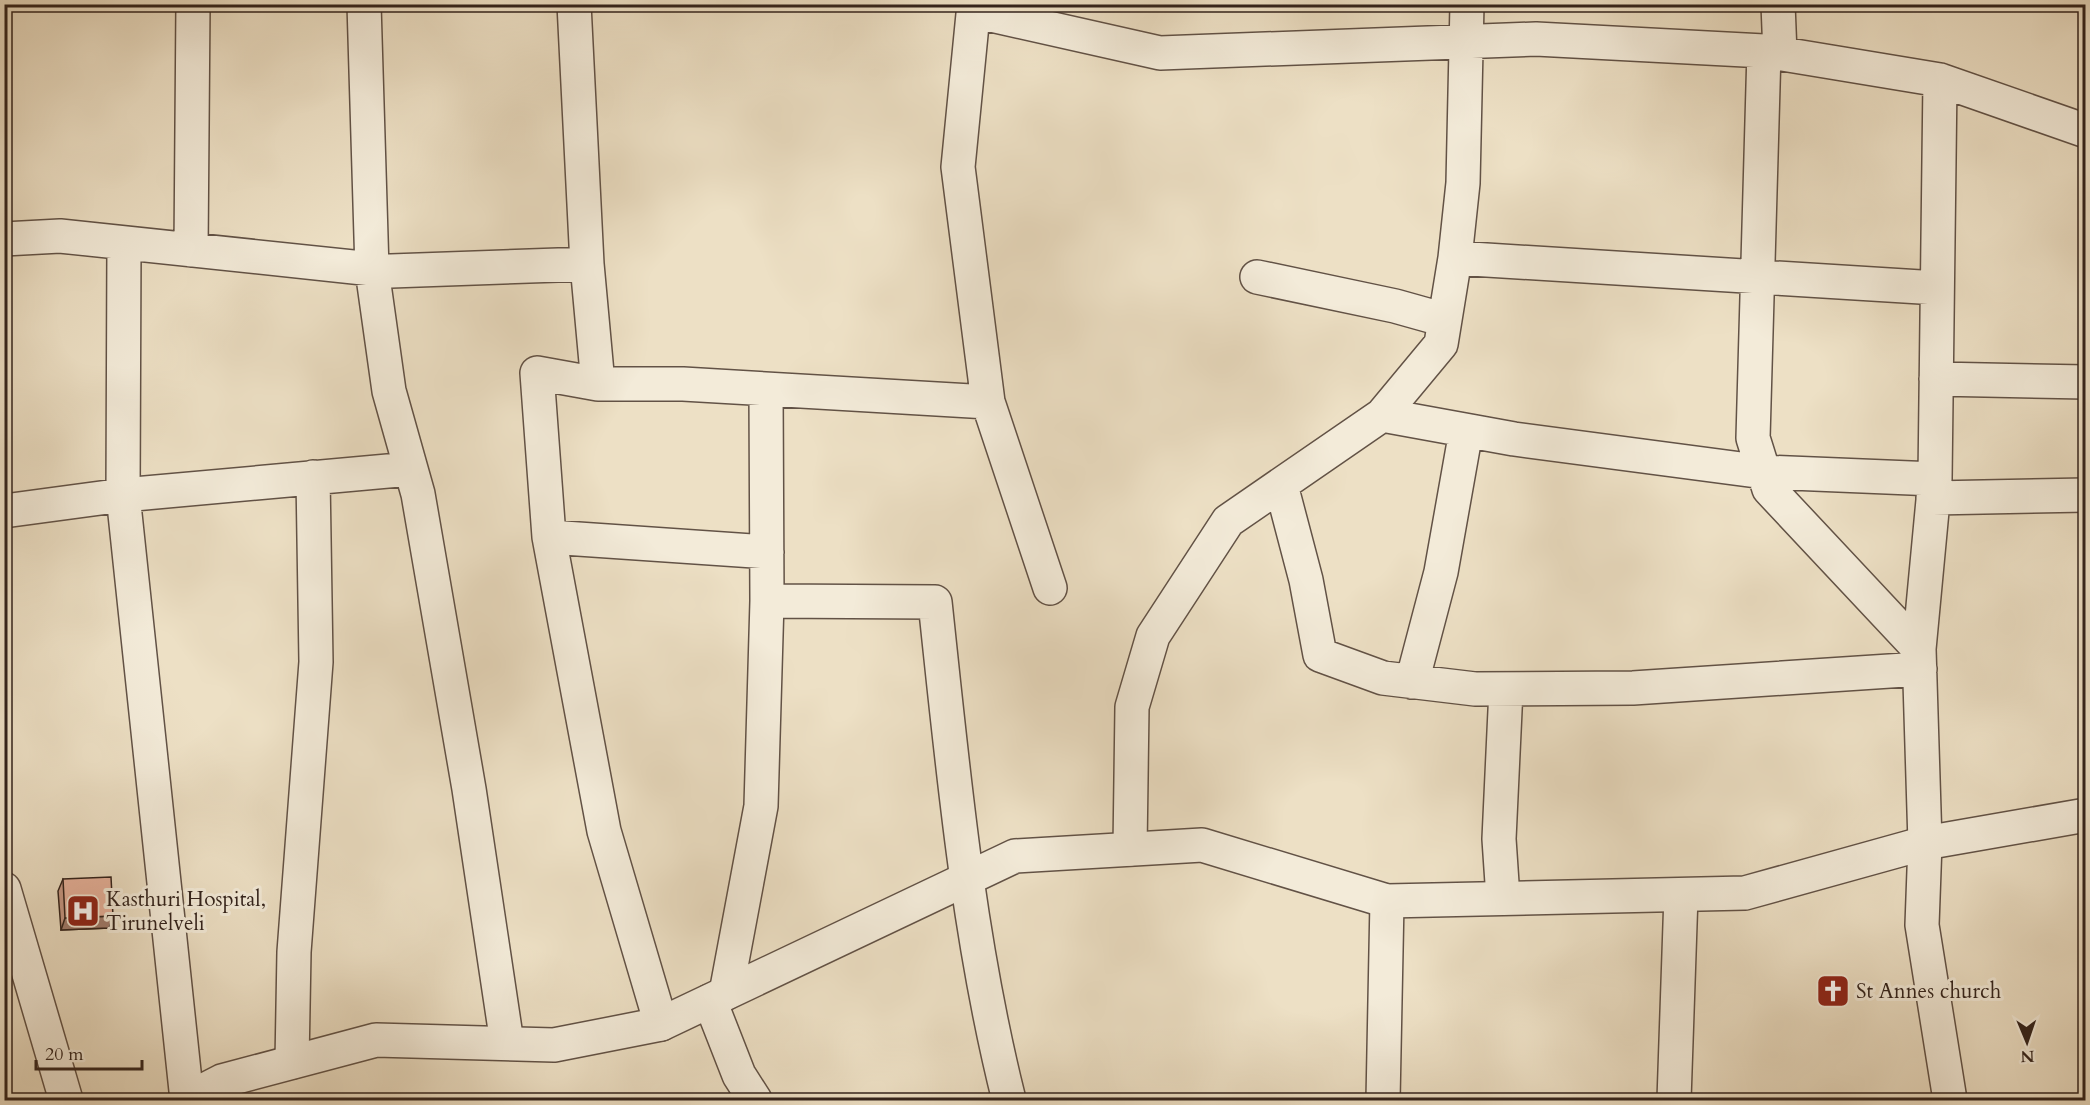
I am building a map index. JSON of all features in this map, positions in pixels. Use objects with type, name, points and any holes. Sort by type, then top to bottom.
[{"type":"street","points":[[191,250],[193,4]]},
{"type":"street","points":[[364,4],[372,270],[389,391],[418,494],[470,789],[507,1043]]},
{"type":"street","points":[[574,4],[587,264],[598,384]]},
{"type":"street","points":[[1130,849],[1132,707],[1153,636],[1228,521],[1382,415],[1441,344],[1455,258],[1463,183],[1467,4]]},
{"type":"street","points":[[1778,4],[1772,52],[1758,278],[1754,438],[1770,489],[1920,659]]},
{"type":"street","points":[[1050,588],[988,402],[958,167],[974,8],[1160,53],[1536,39],[1772,52],[1940,80],[2085,131]]},
{"type":"street","points":[[1940,80],[1934,489],[1920,659],[1925,843],[1922,925],[1950,1101]]},
{"type":"street","points":[[4,239],[60,236],[391,271],[587,264]]},
{"type":"street","points":[[124,243],[123,495],[186,1100],[225,1091],[292,1062],[376,1040],[554,1045],[662,1024],[1015,856],[1202,845],[1387,901],[1745,893],[1925,843],[2085,815]]},
{"type":"street","points":[[1455,258],[1937,288]]},
{"type":"street","points":[[1257,277],[1395,306],[1444,320]]},
{"type":"street","points":[[662,1024],[604,831],[549,537],[537,374],[598,384],[683,384],[988,402]]},
{"type":"street","points":[[1936,379],[2085,382]]},
{"type":"street","points":[[755,1101],[740,1075],[718,997],[761,806],[767,602],[766,390]]},
{"type":"street","points":[[1382,415],[1466,431],[1764,472],[1934,489],[2085,495]]},
{"type":"street","points":[[1412,682],[1441,572],[1466,431]]},
{"type":"street","points":[[4,511],[123,495],[410,469]]},
{"type":"street","points":[[292,1062],[294,952],[316,662],[313,477]]},
{"type":"street","points":[[1281,485],[1306,580],[1320,655],[1383,678],[1475,689],[1634,688],[1920,659]]},
{"type":"street","points":[[549,537],[767,552]]},
{"type":"street","points":[[767,602],[935,602],[965,880],[991,1031],[1009,1101]]},
{"type":"street","points":[[1503,898],[1499,839],[1506,689]]},
{"type":"street","points":[[1674,1101],[1681,894]]},
{"type":"street","points":[[1383,1101],[1387,901]]},
{"type":"street","points":[[7,908],[66,1101]]},
{"type":"building","points":[[111,877],[113,916],[65,918],[63,879]]},
{"type":"place","name":"Kasthuri Hospital, Tirunelveli","points":[[83,911]]},
{"type":"place","name":"St Annes church","points":[[1833,991]]}]
